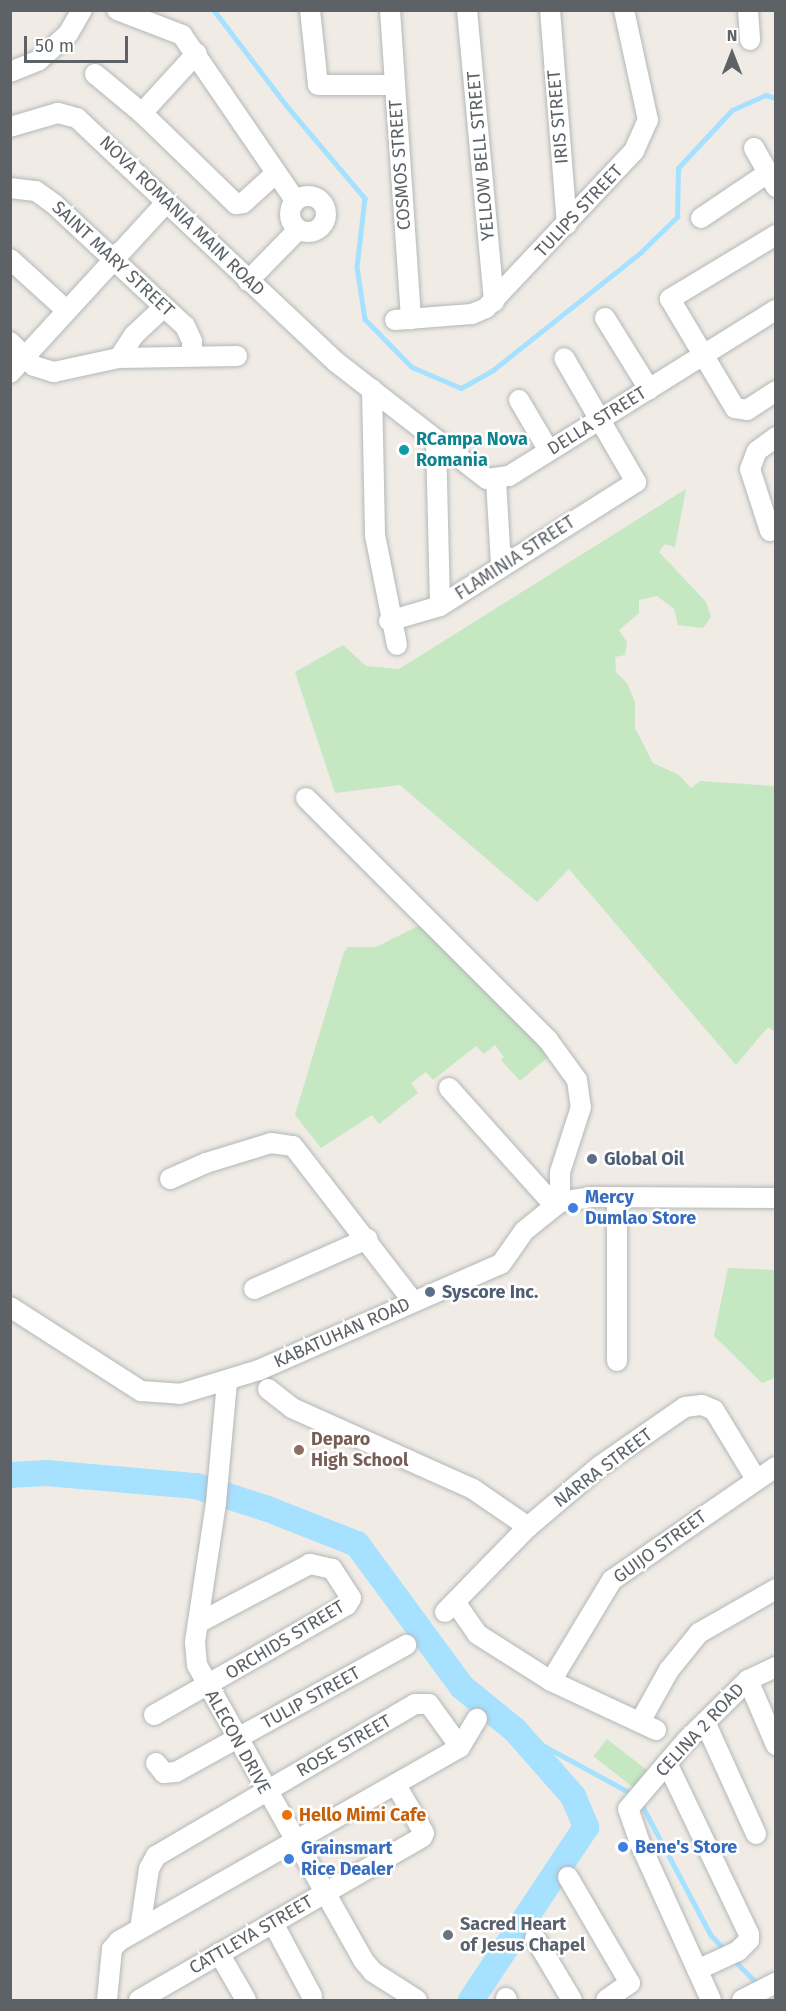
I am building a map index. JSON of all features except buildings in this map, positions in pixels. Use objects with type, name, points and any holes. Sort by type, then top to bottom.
[{"type":"street","points":[[10,72],[39,60],[68,34],[82,10]]},
{"type":"street","points":[[117,10],[174,29],[197,53],[275,174],[296,200]]},
{"type":"street","points":[[310,10],[318,85],[395,85]]},
{"type":"street","name":"COSMOS STREET","points":[[390,10],[395,85],[403,320]]},
{"type":"street","name":"YELLOW BELL STREET","points":[[467,10],[494,302]]},
{"type":"street","name":"IRIS STREET","points":[[550,10],[567,224]]},
{"type":"street","name":"TULIPS STREET","points":[[403,320],[472,314],[494,302],[634,151],[647,129],[624,10]]},
{"type":"street","points":[[748,10],[750,40]]},
{"type":"street","points":[[142,113],[197,53]]},
{"type":"street","points":[[95,74],[142,113],[236,204],[243,203],[275,174]]},
{"type":"street","name":"NOVA ROMANIA MAIN ROAD","points":[[10,127],[58,113],[77,118],[336,362],[372,389]]},
{"type":"street","points":[[701,218],[772,180],[754,148]]},
{"type":"street","name":"SAINT MARY STREET","points":[[10,188],[25,188],[45,196],[190,333],[192,356]]},
{"type":"street","points":[[248,280],[298,230],[315,231],[324,224],[327,213],[322,202],[313,196],[296,200]]},
{"type":"street","points":[[296,200],[290,219],[298,230]]},
{"type":"street","points":[[10,373],[166,203]]},
{"type":"street","points":[[776,234],[670,299],[735,408],[747,410],[776,391]]},
{"type":"street","points":[[10,259],[66,310]]},
{"type":"street","points":[[119,357],[134,335],[164,307]]},
{"type":"street","name":"DELLA STREET","points":[[496,480],[549,451],[702,353],[776,310]]},
{"type":"street","points":[[605,318],[649,389]]},
{"type":"street","points":[[10,342],[43,371],[54,372],[119,357],[237,356]]},
{"type":"street","points":[[564,358],[599,419]]},
{"type":"street","points":[[372,389],[481,476],[496,480],[501,566]]},
{"type":"street","points":[[372,389],[375,535],[389,621],[397,645]]},
{"type":"street","points":[[519,400],[549,451]]},
{"type":"street","name":"FLAMINIA STREET","points":[[389,621],[440,606],[636,482],[599,419]]},
{"type":"street","points":[[770,531],[750,469],[757,450],[776,436]]},
{"type":"street","points":[[436,440],[440,606]]},
{"type":"street","points":[[306,798],[548,1040],[578,1080],[581,1107],[560,1173],[557,1204]]},
{"type":"street","points":[[449,1088],[557,1204]]},
{"type":"street","points":[[170,1179],[206,1163],[271,1143],[286,1143],[298,1152],[413,1300]]},
{"type":"street","points":[[557,1204],[617,1197],[776,1198]]},
{"type":"street","points":[[617,1197],[617,1361]]},
{"type":"street","name":"KABATUHAN ROAD","points":[[10,1307],[141,1391],[180,1394],[223,1383],[264,1380],[413,1300],[501,1264],[524,1231],[557,1204]]},
{"type":"street","points":[[254,1289],[367,1239]]},
{"type":"street","points":[[264,1380],[292,1408],[473,1489],[528,1527]]},
{"type":"street","name":"ALECON DRIVE","points":[[223,1383],[226,1421],[221,1434],[219,1481],[195,1658],[208,1687],[265,1792],[296,1843],[322,1894],[368,1967],[417,2001]]},
{"type":"street","name":"NARRA STREET","points":[[551,1681],[477,1635],[450,1607],[528,1527],[600,1466],[685,1407],[702,1405],[714,1410],[756,1479]]},
{"type":"street","name":"GUIJO STREET","points":[[551,1681],[612,1580],[776,1467]]},
{"type":"street","name":"ORCHIDS STREET","points":[[154,1715],[208,1687],[347,1605],[351,1598],[332,1569],[310,1564],[198,1623]]},
{"type":"street","points":[[551,1681],[648,1726],[669,1670],[699,1633],[776,1589]]},
{"type":"street","name":"TULIP STREET","points":[[156,1762],[164,1773],[171,1774],[406,1646]]},
{"type":"street","name":"CELINA 2 ROAD","points":[[697,1970],[640,1846],[628,1814],[632,1803],[705,1722],[748,1680],[776,1667]]},
{"type":"street","points":[[748,1680],[776,1745]]},
{"type":"street","name":"ROSE STREET","points":[[140,1929],[149,1869],[156,1856],[420,1703],[432,1708],[459,1747]]},
{"type":"street","points":[[106,2001],[114,1946],[459,1747],[477,1719]]},
{"type":"street","points":[[705,1722],[756,1834]]},
{"type":"street","points":[[663,1769],[749,1934],[749,1940],[733,1953],[697,1970],[711,2001]]},
{"type":"street","name":"CATTLEYA STREET","points":[[139,2001],[424,1833],[396,1785]]},
{"type":"street","points":[[568,1877],[630,1983],[606,2001]]},
{"type":"street","points":[[273,1923],[312,1996]]},
{"type":"street","points":[[535,1938],[572,2001]]},
{"type":"street","points":[[219,1953],[246,2001]]},
{"type":"street","points":[[742,2001],[769,1986]]},
{"type":"green space","points":[[686,489],[675,547],[665,544],[659,552],[706,602],[711,617],[703,628],[678,625],[674,609],[657,596],[639,600],[639,613],[619,630],[627,642],[625,655],[615,657],[616,672],[627,683],[635,702],[635,728],[653,763],[679,775],[691,788],[700,781],[775,786],[775,1032],[768,1027],[736,1065],[569,869],[537,902],[400,785],[335,793],[295,672],[343,645],[366,666],[399,669]]},
{"type":"green space","points":[[420,925],[554,1052],[520,1081],[501,1060],[504,1057],[495,1045],[484,1054],[476,1046],[433,1080],[426,1072],[411,1083],[418,1093],[379,1124],[372,1115],[321,1148],[295,1115],[344,952],[348,947],[376,947]]},
{"type":"green space","points":[[728,1268],[775,1270],[775,1378],[762,1383],[714,1336]]},
{"type":"green space","points":[[607,1739],[650,1772],[636,1790],[593,1756]]},
{"type":"waterway","points":[[214,10],[286,105],[365,198],[357,267],[365,319],[412,367],[461,388],[493,370],[640,253],[677,217],[678,168],[732,110],[766,95],[776,98]]},
{"type":"waterway","points":[[10,1475],[46,1473],[196,1486],[268,1509],[357,1544],[462,1687],[515,1730],[573,1796],[586,1827],[471,2000]]},
{"type":"waterway","points":[[515,1730],[634,1795]]},
{"type":"waterway","points":[[641,1803],[711,1935],[726,1951]]},
{"type":"waterway","points":[[734,1960],[760,1986]]},
{"type":"place","name":"RCampa Nova Romania","points":[[404,450]]},
{"type":"place","name":"Global Oil","points":[[592,1159]]},
{"type":"place","name":"Mercy Dumlao Store","points":[[573,1208]]},
{"type":"place","name":"Syscore Inc.","points":[[430,1292]]},
{"type":"place","name":"Deparo High School","points":[[299,1450]]},
{"type":"place","name":"Hello Mimi Cafe","points":[[287,1815]]},
{"type":"place","name":"Bene's Store","points":[[623,1847]]},
{"type":"place","name":"Grainsmart Rice Dealer","points":[[289,1859]]},
{"type":"place","name":"Sacred Heart of Jesus Chapel","points":[[448,1935]]}]
